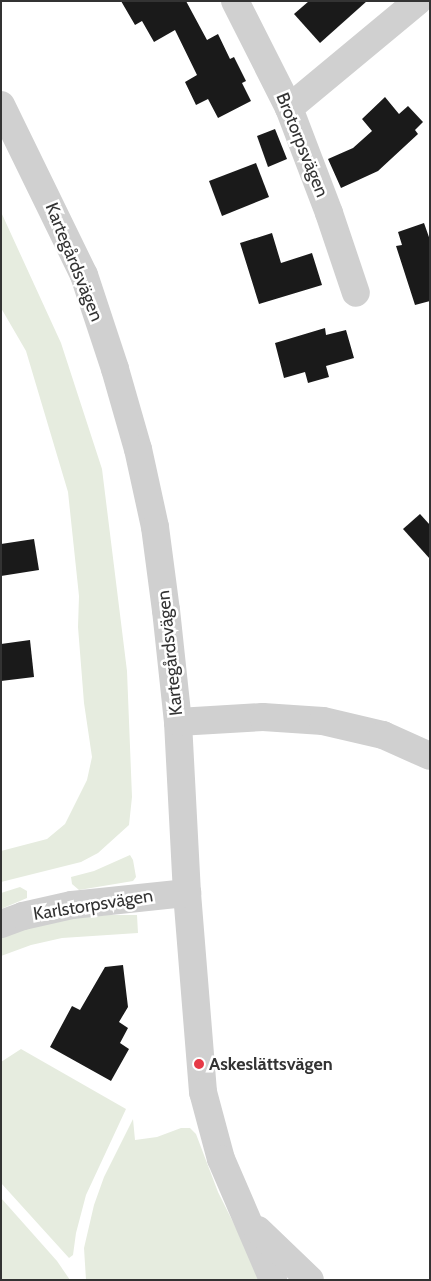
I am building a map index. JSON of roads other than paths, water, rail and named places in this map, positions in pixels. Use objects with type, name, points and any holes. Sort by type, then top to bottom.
[{"type":"street","name":"Brotorpsvägen","points":[[234,1],[289,108],[329,212],[356,293]]},
{"type":"street","points":[[289,108],[418,1]]},
{"type":"street","name":"Kartegårdsvägen","points":[[1,105],[84,275],[138,449],[155,527],[178,722],[187,893],[203,1092],[221,1159],[250,1222],[273,1280]]},
{"type":"street","points":[[178,722],[263,717],[323,721],[383,735],[430,756]]},
{"type":"street","name":"Karlstorpsvägen","points":[[1,924],[23,916],[72,905],[187,893]]},
{"type":"street","name":"Kartegårdsvägen","points":[[250,1222],[284,1257],[310,1280]]},
{"type":"place","name":"Askeslättsvägen","points":[[199,1064]]}]
